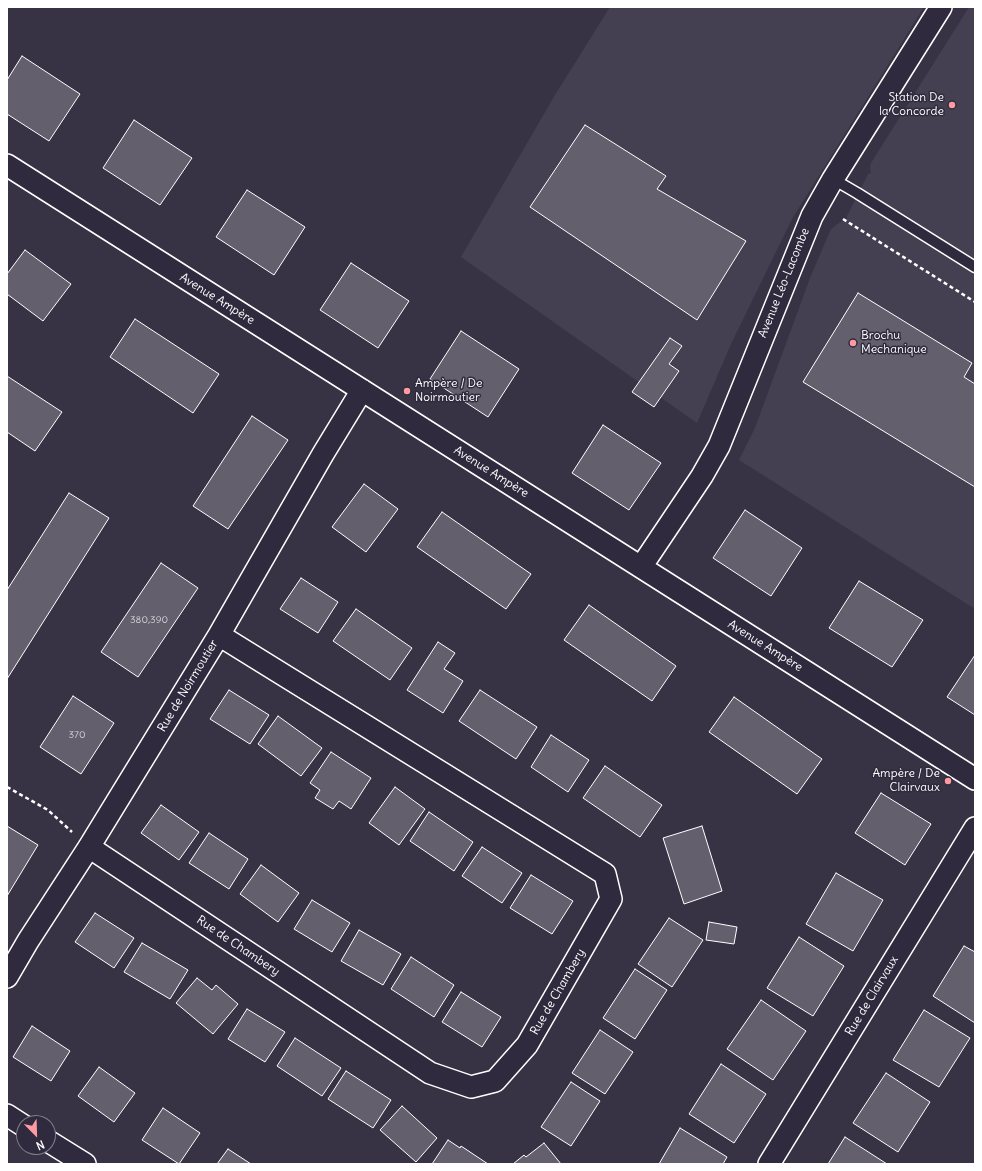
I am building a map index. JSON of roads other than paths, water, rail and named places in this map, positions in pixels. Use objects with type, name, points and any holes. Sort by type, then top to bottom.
[{"type":"street","name":"Avenue Léo-Lacombe","points":[[641,567],[702,476],[719,446],[807,226],[833,179],[941,7]]},
{"type":"street","name":"Avenue Ampère","points":[[7,165],[975,779]]},
{"type":"street","name":"Rue de Noirmoutier","points":[[7,977],[28,940],[89,847],[219,635],[323,454],[362,390]]},
{"type":"street","name":"Rue de Chambery","points":[[89,847],[430,1073],[471,1087],[495,1081],[527,1045],[611,899],[605,874],[219,635]]},
{"type":"street","name":"Rue de Clairvaux","points":[[769,1164],[975,828]]},
{"type":"street","points":[[7,1115],[16,1121]]},
{"type":"street","points":[[56,1146],[85,1164]]},
{"type":"lane","points":[[833,179],[975,268]]},
{"type":"place","name":"Station De la Concorde","points":[[952,105]]},
{"type":"place","name":"Brochu Mechanique","points":[[853,343]]},
{"type":"place","name":"Ampère / De Noirmoutier","points":[[407,391]]},
{"type":"place","name":"Ampère / De Clairvaux","points":[[948,781]]}]
